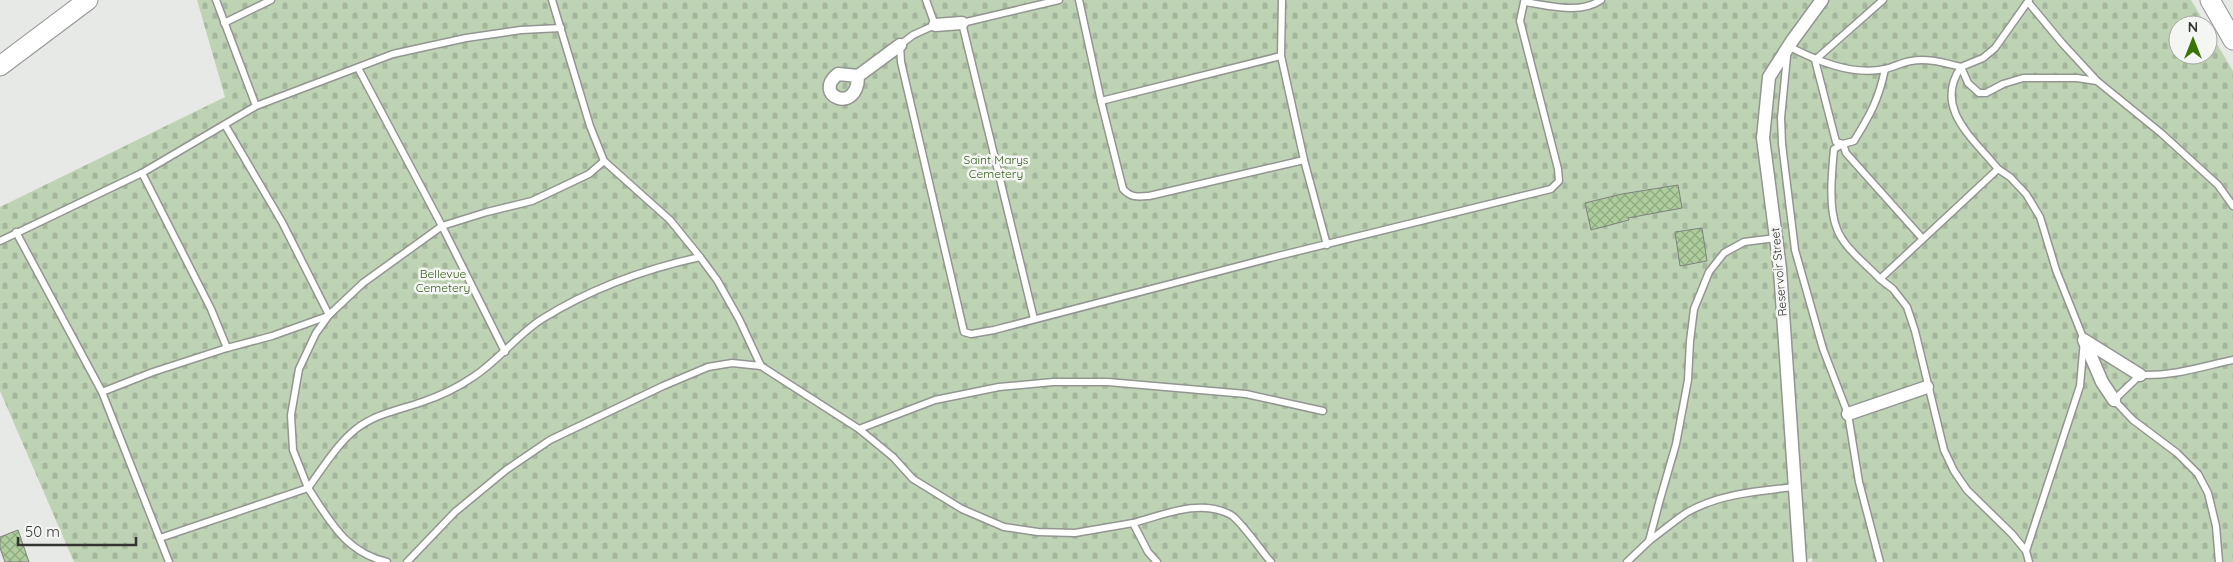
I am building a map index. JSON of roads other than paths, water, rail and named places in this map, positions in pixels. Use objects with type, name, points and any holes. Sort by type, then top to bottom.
[{"type":"main road","points":[[2210,0],[2233,40]]},
{"type":"main road","points":[[0,66],[78,3]]},
{"type":"street","name":"Reservoir Street","points":[[1800,562],[1776,238],[1763,138],[1769,77],[1788,46],[1822,0]]},
{"type":"street","points":[[935,25],[962,23]]},
{"type":"street","points":[[858,76],[900,45]]},
{"type":"street","points":[[2084,340],[2140,376]]},
{"type":"street","points":[[2084,340],[2102,382],[2114,400]]},
{"type":"street","points":[[1848,414],[1928,387]]},
{"type":"lane","points":[[216,0],[256,106]]},
{"type":"lane","points":[[224,22],[271,0]]},
{"type":"lane","points":[[552,0],[590,126],[604,161],[670,220],[717,280],[761,366]]},
{"type":"lane","points":[[926,0],[935,25],[913,35],[900,45],[901,62],[964,332],[971,334],[994,330],[1034,318],[1551,189],[1559,181],[1558,169],[1520,21],[1522,1],[1562,8],[1581,8],[1601,0]]},
{"type":"lane","points":[[1034,318],[962,23],[1059,0]]},
{"type":"lane","points":[[1079,0],[1101,101],[1123,188],[1128,195],[1137,197],[1149,196],[1304,160]]},
{"type":"lane","points":[[1282,0],[1281,56],[1304,160],[1327,245]]},
{"type":"lane","points":[[1815,60],[1883,0]]},
{"type":"lane","points":[[2026,551],[2080,386],[2084,340],[2056,270],[2040,217],[2026,194],[2010,177],[1998,169],[1958,120],[1951,104],[1950,90],[1954,78],[1961,68],[1983,58],[1995,48],[2028,1],[2062,43],[2097,81],[2161,133],[2212,179],[2233,206]]},
{"type":"lane","points":[[0,240],[142,173],[256,106],[393,54],[466,38],[520,30],[561,28]]},
{"type":"lane","points":[[1880,562],[1860,482],[1848,414],[1823,349],[1795,250],[1782,144],[1781,118],[1788,46],[1815,60],[1862,70],[1885,69],[1910,61],[1930,59],[1961,68],[1968,83],[1979,93],[1986,93],[2003,84],[2023,78],[2077,78],[2097,81]]},
{"type":"lane","points":[[1101,101],[1281,56]]},
{"type":"lane","points":[[1815,60],[1836,142],[1843,144]]},
{"type":"lane","points":[[358,68],[442,226],[505,352]]},
{"type":"lane","points":[[1885,69],[1880,92],[1870,115],[1854,141],[1834,149],[1834,217],[1837,230],[1844,241],[1880,279],[1893,289],[1907,307],[1915,331],[1944,450],[1954,471],[1967,490],[2000,520],[2026,551],[2029,562]]},
{"type":"lane","points":[[225,125],[282,222],[329,315]]},
{"type":"lane","points":[[1843,144],[1846,153],[1922,238]]},
{"type":"lane","points":[[387,562],[378,561],[353,547],[336,532],[308,488],[293,450],[291,415],[299,369],[316,333],[329,315],[363,283],[442,226],[532,201],[589,174],[604,161]]},
{"type":"lane","points":[[1880,279],[1998,169]]},
{"type":"lane","points":[[142,173],[211,309],[227,348]]},
{"type":"lane","points":[[16,232],[102,392],[169,562]]},
{"type":"lane","points":[[1648,541],[1676,444],[1688,380],[1694,309],[1709,272],[1724,252],[1744,242],[1776,238]]},
{"type":"lane","points":[[160,538],[308,488],[355,430],[372,419],[398,408],[421,403],[447,392],[474,377],[541,320],[592,292],[662,266],[700,258]]},
{"type":"lane","points":[[102,392],[227,348],[272,336],[329,315]]},
{"type":"lane","points":[[2219,562],[2214,518],[2208,493],[2198,474],[2177,453],[2133,420],[2114,400],[2140,376],[2162,376],[2187,372],[2233,360]]},
{"type":"lane","points":[[407,562],[455,512],[506,470],[550,440],[663,386],[708,367],[732,363],[761,366],[859,429],[893,457],[913,479],[962,509],[1004,527],[1038,532],[1075,533],[1133,523],[1190,508],[1208,508],[1232,515],[1271,562]]},
{"type":"lane","points":[[859,429],[935,400],[1000,387],[1053,382],[1116,382],[1246,394],[1323,412]]},
{"type":"lane","points":[[1627,562],[1648,541],[1687,512],[1722,498],[1751,492],[1795,487]]},
{"type":"lane","points":[[1133,523],[1148,552],[1157,562]]},
{"type":"park label","name":"Saint Marys Cemetery","points":[[996,167]]},
{"type":"park label","name":"Bellevue Cemetery","points":[[443,281]]}]
